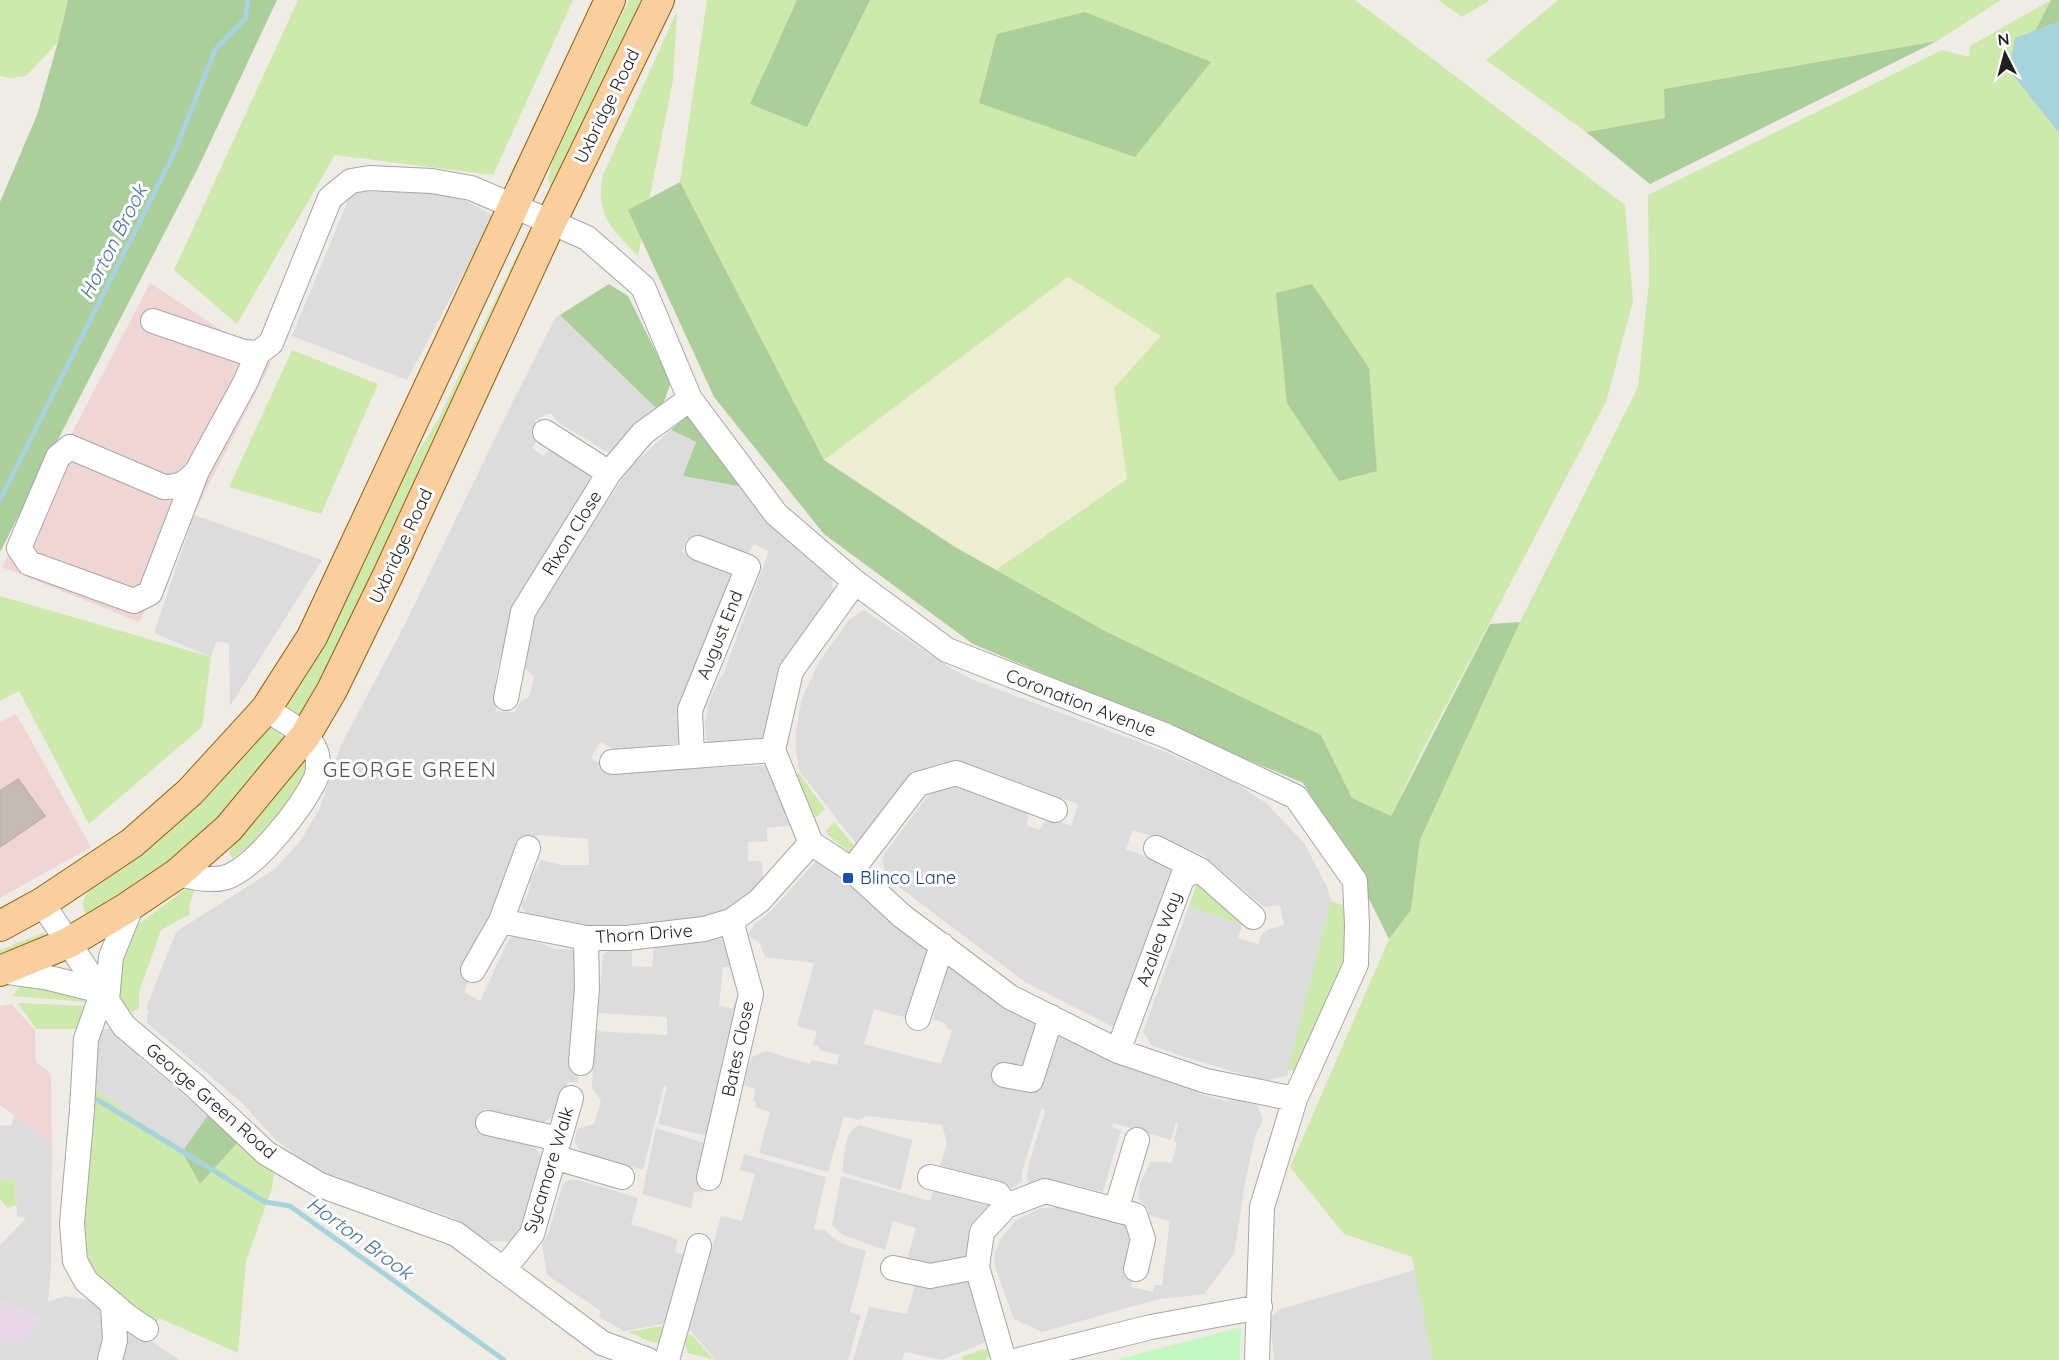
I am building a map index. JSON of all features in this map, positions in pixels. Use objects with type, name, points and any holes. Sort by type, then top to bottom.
[{"type":"main road","points":[[0,926],[42,903],[132,843],[190,792],[266,709],[312,637],[610,0]]},
{"type":"main road","name":"Uxbridge Road","points":[[0,970],[68,944],[177,874],[229,828],[305,736],[332,690],[388,575],[658,0]]},
{"type":"street","name":"Coronation Avenue","points":[[197,471],[190,480],[178,487],[164,487],[70,447],[58,457],[19,548],[29,563],[134,601],[150,593],[197,471],[246,381],[258,353],[271,343],[330,198],[351,182],[369,178],[432,181],[471,189],[587,238],[643,287],[690,399],[776,514],[855,582],[946,650],[1167,736],[1296,797],[1355,881],[1356,964],[1295,1099],[1262,1207],[1257,1360]]},
{"type":"street","points":[[153,321],[244,352],[258,353]]},
{"type":"street","name":"Rixon Close","points":[[506,698],[523,612],[609,473],[643,433],[690,399]]},
{"type":"street","points":[[545,432],[609,473]]},
{"type":"street","name":"August End","points":[[692,756],[690,710],[748,567],[698,548]]},
{"type":"street","points":[[855,582],[792,671],[773,750],[811,843],[852,870],[902,916],[1010,997],[1118,1051],[1206,1081],[1295,1099]]},
{"type":"street","points":[[177,874],[205,880],[227,877],[254,859],[289,821],[316,778],[318,759],[315,749],[305,736],[266,709]]},
{"type":"street","points":[[612,762],[773,750]]},
{"type":"street","points":[[852,870],[918,784],[956,773],[1055,810]]},
{"type":"street","name":"Thorn Drive","points":[[501,921],[585,938],[627,938],[693,931],[731,921],[759,901],[811,843]]},
{"type":"street","points":[[473,970],[501,921],[528,848]]},
{"type":"street","points":[[1156,848],[1200,870],[1253,917]]},
{"type":"street","name":"Azalea Way","points":[[1118,1051],[1183,876],[1200,870]]},
{"type":"street","name":"George Green Road","points":[[42,903],[124,1026],[195,1086],[266,1153],[320,1185],[456,1234],[504,1269],[597,1352],[648,1360]]},
{"type":"street","points":[[132,905],[111,957],[102,995],[86,1039],[72,1223],[75,1261],[86,1281],[146,1329]]},
{"type":"street","name":"Bates Close","points":[[709,1178],[751,994],[731,921]]},
{"type":"street","points":[[581,1063],[587,988],[585,938]]},
{"type":"street","points":[[918,1018],[942,945]]},
{"type":"street","points":[[0,970],[39,976],[102,995]]},
{"type":"street","points":[[1004,1074],[1032,1080],[1051,1017]]},
{"type":"street","name":"Sycamore Walk","points":[[504,1269],[532,1234],[571,1098]]},
{"type":"street","points":[[488,1123],[556,1148],[622,1177]]},
{"type":"street","points":[[1116,1210],[1137,1140]]},
{"type":"street","points":[[930,1177],[998,1194],[1006,1206]]},
{"type":"street","points":[[1004,1360],[977,1267],[982,1232],[1006,1206],[1046,1191],[1135,1215],[1143,1239],[1136,1269]]},
{"type":"street","points":[[668,1360],[699,1246]]},
{"type":"street","points":[[892,1268],[930,1276],[977,1267]]},
{"type":"street","points":[[110,1360],[114,1340],[113,1304]]},
{"type":"street","points":[[1019,1360],[1151,1327],[1260,1307]]},
{"type":"shaded area","points":[[440,187],[494,216],[407,380],[292,336],[351,193]]},
{"type":"shaded area","points":[[150,283],[271,363],[139,622],[2,567]]},
{"type":"shaded area","points":[[560,315],[660,412],[612,455],[559,423],[551,413],[535,420],[540,435],[532,448],[543,456],[553,446],[594,478],[511,622],[498,665],[495,683],[496,711],[515,712],[521,701],[529,697],[534,677],[524,667],[534,620],[565,565],[631,466],[671,430],[696,442],[683,476],[743,487],[832,578],[834,604],[768,742],[709,743],[706,739],[705,724],[709,702],[722,677],[769,551],[754,544],[747,554],[739,557],[687,539],[682,552],[732,571],[736,577],[685,745],[620,752],[600,742],[591,758],[613,770],[622,772],[769,765],[795,825],[767,828],[767,841],[748,842],[748,861],[762,861],[763,878],[769,879],[723,914],[681,922],[584,927],[528,915],[522,907],[523,901],[526,900],[531,884],[529,882],[541,860],[561,865],[589,865],[588,839],[539,835],[524,837],[515,868],[464,992],[480,1001],[509,939],[517,935],[555,949],[577,950],[582,1004],[578,1082],[568,1082],[559,1114],[540,1124],[484,1109],[476,1131],[534,1145],[546,1163],[518,1242],[488,1241],[454,1218],[342,1180],[331,1179],[301,1162],[300,1158],[275,1139],[240,1101],[147,1023],[149,1012],[146,1008],[176,932],[275,869],[301,840],[320,808],[340,747],[405,624],[512,403],[556,317]]},
{"type":"shaded area","points":[[194,515],[322,560],[230,706],[229,643],[216,642],[211,657],[154,633]]},
{"type":"shaded area","points":[[864,610],[952,669],[971,679],[1163,751],[1232,781],[1266,803],[1304,843],[1327,887],[1331,901],[1287,1076],[1265,1081],[1178,1055],[1151,1045],[1143,1032],[1189,906],[1242,925],[1238,938],[1258,944],[1262,934],[1267,930],[1284,925],[1280,905],[1264,907],[1203,855],[1195,851],[1133,830],[1126,849],[1175,870],[1123,1023],[1113,1027],[1025,982],[886,877],[882,857],[926,798],[936,790],[947,786],[960,787],[1026,810],[1028,818],[1026,825],[1040,830],[1050,819],[1071,826],[1078,804],[973,766],[953,761],[942,763],[931,766],[918,774],[858,846],[800,772],[796,752],[796,731],[802,698],[819,662],[849,620]]},
{"type":"shaded area","points":[[16,714],[91,847],[0,898],[0,722]]},
{"type":"shaded area","points":[[817,860],[936,945],[915,1020],[874,1009],[864,1044],[941,1064],[952,1030],[946,1028],[947,1024],[933,1019],[948,964],[1060,1036],[1200,1086],[1198,1093],[1228,1102],[1231,1095],[1256,1103],[1263,1119],[1255,1137],[1245,1183],[1234,1254],[1204,1294],[1155,1300],[1042,1332],[1014,1319],[994,1264],[995,1253],[1001,1238],[1016,1220],[1040,1208],[1065,1207],[1129,1222],[1135,1259],[1131,1287],[1153,1292],[1155,1285],[1162,1285],[1170,1221],[1147,1215],[1149,1210],[1138,1198],[1140,1183],[1151,1161],[1172,1163],[1177,1143],[1174,1141],[1178,1124],[1176,1123],[1171,1140],[1113,1123],[1112,1127],[1121,1130],[1103,1192],[1071,1184],[1028,1186],[1027,1175],[1031,1156],[1045,1112],[1042,1107],[1022,1172],[1022,1182],[1013,1188],[939,1168],[947,1143],[942,1125],[868,1116],[858,1120],[844,1116],[828,1172],[759,1153],[770,1112],[755,1107],[756,1102],[753,1101],[756,1089],[744,1085],[750,1060],[766,1051],[810,1064],[812,1060],[837,1065],[839,1055],[819,1050],[819,1046],[813,1045],[817,1032],[797,1026],[814,963],[765,957],[759,942],[750,937],[749,933],[754,924],[770,912]]},
{"type":"shaded area","points":[[725,940],[739,968],[723,967],[719,1005],[732,1009],[737,997],[743,996],[715,1138],[658,1124],[667,1087],[664,1086],[643,1170],[582,1152],[574,1142],[577,1129],[594,1124],[601,1100],[592,1088],[594,1031],[667,1035],[667,1017],[598,1013],[603,955],[612,948],[632,947],[632,966],[652,967],[654,946]]},
{"type":"shaded area","points":[[11,1004],[35,1030],[36,1062],[51,1074],[52,1144],[0,1105],[0,1006]]},
{"type":"shaded area","points":[[115,1028],[139,1048],[139,1057],[208,1115],[182,1152],[90,1086],[91,1030]]},
{"type":"shaded area","points":[[15,1116],[52,1144],[51,1267],[48,1302],[64,1296],[91,1300],[179,1360],[0,1360],[0,1339],[19,1346],[40,1317],[0,1301],[0,1245],[26,1218],[17,1216],[15,1180],[0,1180],[0,1125],[11,1126]]},
{"type":"shaded area","points":[[858,1125],[912,1140],[901,1190],[842,1172],[846,1142],[852,1130]]},
{"type":"shaded area","points":[[656,1128],[714,1146],[702,1193],[694,1191],[691,1208],[642,1194]]},
{"type":"shaded area","points":[[744,1154],[826,1177],[814,1229],[825,1230],[844,1244],[866,1251],[850,1312],[861,1315],[848,1360],[716,1360],[689,1329],[721,1216],[742,1221],[755,1174],[740,1170]]},
{"type":"shaded area","points":[[841,1176],[930,1201],[935,1185],[991,1204],[986,1209],[970,1257],[936,1271],[907,1259],[916,1228],[893,1221],[885,1250],[843,1235],[832,1225]]},
{"type":"shaded area","points":[[568,1180],[578,1180],[638,1198],[631,1224],[678,1239],[675,1252],[687,1256],[670,1323],[624,1331],[599,1317],[601,1311],[547,1275],[542,1244],[549,1232],[562,1186]]},
{"type":"shaded area","points":[[1415,1270],[1432,1360],[1274,1360],[1270,1318],[1280,1309]]},
{"type":"shaded area","points":[[970,1278],[986,1342],[942,1360],[905,1352],[902,1360],[853,1360],[869,1307],[907,1314],[916,1280]]},
{"type":"shaded area","points":[[0,1301],[40,1316],[24,1343],[19,1346],[0,1339]]},
{"type":"green space","points":[[0,0],[68,0],[58,42],[26,76],[9,78],[0,76]]},
{"type":"green space","points":[[68,0],[277,0],[198,168],[0,552],[0,202],[37,115]]},
{"type":"green space","points":[[298,0],[573,0],[493,175],[335,155],[237,324],[174,270]]},
{"type":"green space","points":[[629,0],[654,0],[552,193],[548,178],[553,160]]},
{"type":"green space","points":[[707,0],[1355,0],[1625,205],[1633,301],[1606,402],[1422,751],[1391,816],[1352,798],[1321,735],[1105,631],[996,570],[1127,479],[1114,388],[1161,336],[1068,277],[824,460],[680,182]]},
{"type":"green space","points":[[797,0],[870,0],[807,127],[750,104]]},
{"type":"green space","points":[[1438,0],[1490,0],[1462,17]]},
{"type":"green space","points":[[1558,0],[2001,0],[1937,41],[1664,89],[1666,118],[1586,132],[1486,60]]},
{"type":"green space","points":[[2051,0],[2035,31],[2015,38],[2042,110],[2059,133],[2059,1360],[1432,1360],[1412,1257],[1344,1234],[1290,1167],[1389,939],[1411,910],[1420,840],[1520,622],[1638,387],[1649,281],[1648,195],[1942,50],[1969,57],[1970,46]]},
{"type":"green space","points":[[2051,0],[2059,0],[2059,22],[2035,31]]},
{"type":"green space","points":[[677,11],[673,80],[638,256],[613,229],[604,211],[601,201],[603,175]]},
{"type":"green space","points":[[1085,12],[1211,62],[1135,157],[979,103],[997,34]]},
{"type":"green space","points":[[1937,41],[1650,184],[1586,132],[1665,118],[1664,89]]},
{"type":"green space","points":[[680,182],[824,460],[955,547],[1105,631],[1321,735],[1352,798],[1391,816],[1490,624],[1520,622],[1420,840],[1411,910],[1389,939],[1349,860],[1303,783],[973,644],[824,534],[714,397],[628,210]]},
{"type":"green space","points":[[532,237],[307,715],[294,718],[282,704],[404,475],[438,420],[525,240]]},
{"type":"green space","points":[[1068,277],[1162,336],[1114,388],[1127,479],[996,570],[955,547],[824,460]]},
{"type":"green space","points":[[609,284],[628,296],[671,382],[660,412],[560,315]]},
{"type":"green space","points":[[1312,284],[1369,368],[1377,471],[1339,481],[1287,403],[1276,293]]},
{"type":"green space","points":[[292,350],[378,384],[321,514],[229,487]]},
{"type":"green space","points":[[689,414],[743,487],[683,476],[696,442],[671,430]]},
{"type":"green space","points":[[0,596],[211,657],[202,727],[89,824],[19,691],[0,701]]},
{"type":"green space","points":[[275,727],[284,740],[248,792],[178,858],[92,915],[85,913],[83,903],[90,888],[261,729]]},
{"type":"green space","points":[[308,757],[306,776],[277,820],[251,845],[233,858],[230,855],[230,849],[300,758]]},
{"type":"green space","points":[[798,772],[825,809],[815,818],[797,777]]},
{"type":"green space","points":[[834,822],[860,852],[850,854],[825,832]]},
{"type":"green space","points":[[1200,884],[1244,922],[1242,925],[1189,906],[1196,886]]},
{"type":"green space","points":[[198,886],[191,899],[190,914],[161,930],[139,992],[139,1008],[132,1012],[121,1004],[116,992],[117,950],[128,932],[187,888]]},
{"type":"green space","points":[[1331,901],[1351,908],[1353,936],[1306,1071],[1288,1070]]},
{"type":"green space","points":[[42,933],[47,934],[48,940],[0,961],[0,950]]},
{"type":"green space","points":[[35,983],[87,998],[87,1002],[13,996],[19,986]]},
{"type":"green space","points":[[18,1003],[88,1006],[84,1029],[36,1029]]},
{"type":"green space","points":[[90,1086],[182,1152],[200,1183],[239,1141],[274,1174],[272,1188],[246,1261],[238,1353],[159,1318],[155,1324],[91,1284],[69,1251]]},
{"type":"green space","points":[[208,1115],[239,1141],[200,1184],[182,1152]]},
{"type":"green space","points":[[15,1179],[16,1205],[8,1208],[0,1199],[0,1180]]},
{"type":"green space","points":[[673,1324],[665,1344],[651,1342],[628,1332]]},
{"type":"green space","points":[[1241,1327],[1240,1360],[1116,1360],[1123,1358]]},
{"type":"green space","points":[[688,1334],[692,1335],[714,1360],[688,1353],[685,1344]]},
{"type":"green space","points":[[984,1349],[994,1349],[986,1360],[963,1360],[961,1357]]},
{"type":"water","points":[[2059,22],[2059,133],[2009,70],[2015,38]]},
{"type":"building","points":[[18,779],[45,816],[0,847],[0,791]]},
{"type":"waterway","name":"Horton Brook","points":[[0,500],[175,151],[215,50],[245,19],[248,0]]},
{"type":"waterway","name":"Horton Brook","points":[[98,1100],[265,1202],[290,1206],[504,1360]]},
{"type":"place","name":"Blinco Lane","points":[[848,878]]},
{"type":"district","name":"GEORGE GREEN","points":[[410,770]]}]
